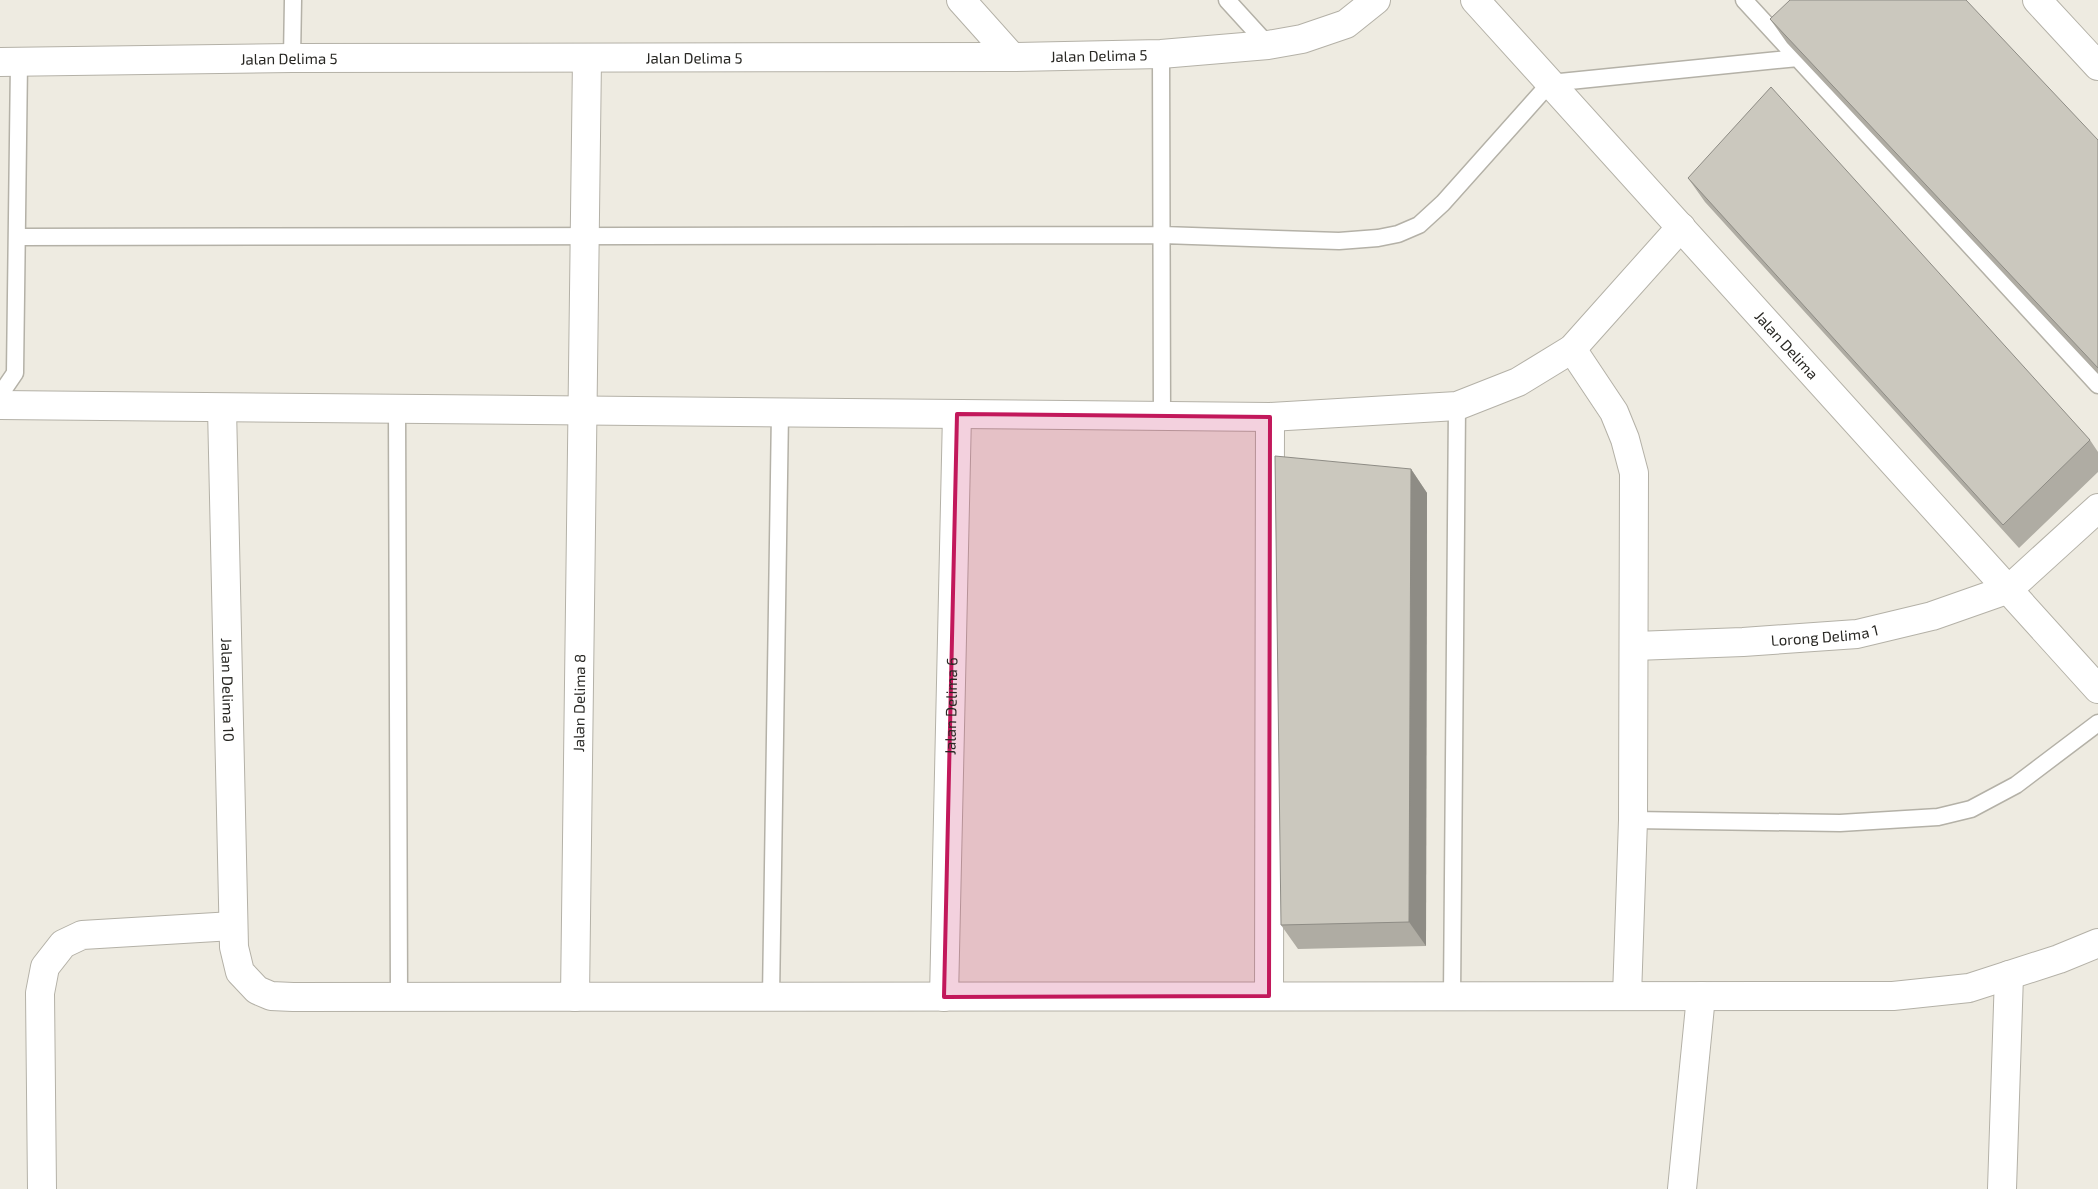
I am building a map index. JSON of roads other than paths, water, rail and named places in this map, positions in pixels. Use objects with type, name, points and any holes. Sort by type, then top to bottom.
[{"type":"street","points":[[961,0],[1012,57]]},
{"type":"street","name":"Jalan Delima 5","points":[[9,62],[292,58],[1012,57],[1161,54],[1268,45],[1302,39],[1346,24],[1376,0]]},
{"type":"street","name":"Jalan Delima","points":[[1475,0],[2098,689]]},
{"type":"street","points":[[2037,0],[2098,66]]},
{"type":"street","name":"Jalan Delima 8","points":[[575,997],[587,58]]},
{"type":"street","points":[[0,405],[1270,417],[1457,406],[1518,382],[1572,349],[1681,227]]},
{"type":"street","points":[[1572,349],[1614,412],[1625,439],[1634,473],[1633,820],[1627,996]]},
{"type":"street","name":"Jalan Delima 10","points":[[222,408],[233,926],[234,947],[240,972],[256,990],[271,996],[399,997]]},
{"type":"street","name":"Jalan Delima 6","points":[[944,996],[957,414]]},
{"type":"street","points":[[1269,996],[1270,417]]},
{"type":"street","points":[[2009,589],[2098,508]]},
{"type":"street","name":"Lorong Delima 1","points":[[1635,646],[1743,642],[1857,634],[1932,616],[2009,589]]},
{"type":"street","points":[[42,1189],[40,993],[45,967],[63,944],[82,935],[233,926]]},
{"type":"street","points":[[399,997],[1893,996],[1969,988],[2059,959],[2098,943]]},
{"type":"street","points":[[2002,1189],[2010,975]]},
{"type":"street","points":[[1682,1189],[1701,996]]},
{"type":"lane","points":[[292,58],[293,0]]},
{"type":"lane","points":[[1228,0],[1268,45]]},
{"type":"lane","points":[[1744,0],[2098,385]]},
{"type":"lane","points":[[1779,38],[1792,25]]},
{"type":"lane","points":[[1161,54],[1162,416]]},
{"type":"lane","points":[[17,237],[1163,235],[1339,241],[1378,238],[1398,234],[1419,225],[1443,203],[1550,83],[1798,58]]},
{"type":"lane","points":[[0,395],[15,373],[17,237],[9,62]]},
{"type":"lane","points":[[1452,996],[1457,406]]},
{"type":"lane","points":[[397,409],[399,997]]},
{"type":"lane","points":[[771,997],[780,412]]},
{"type":"lane","points":[[1633,820],[1840,823],[1938,816],[1972,809],[2016,785],[2098,723]]}]
